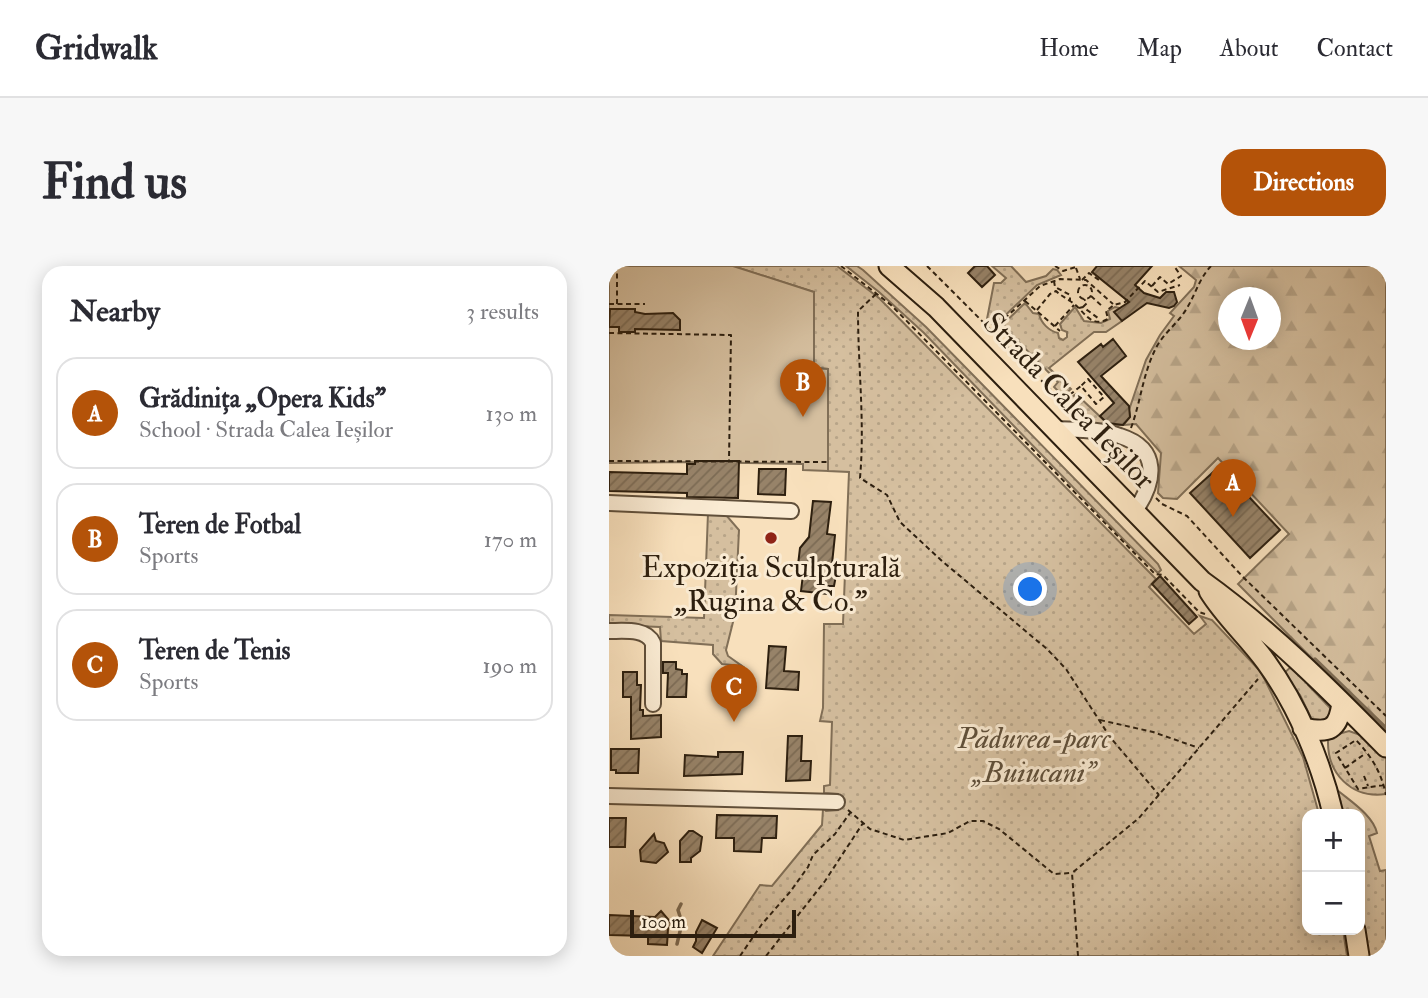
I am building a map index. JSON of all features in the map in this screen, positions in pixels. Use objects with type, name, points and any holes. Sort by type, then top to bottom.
[{"type":"main road","name":"Strada Calea Ieșilor","points":[[898,268],[1202,581],[1237,607],[1342,703],[1377,750]]},
{"type":"main road","name":"Strada Calea Ieșilor","points":[[1202,581],[1223,613],[1266,663],[1283,688],[1317,762],[1331,809]]},
{"type":"main road","points":[[1303,728],[1320,731],[1334,726],[1338,721],[1342,703]]},
{"type":"main road","points":[[1356,935],[1359,956]]},
{"type":"lane","points":[[1055,429],[1105,432],[1127,439],[1144,453],[1151,470],[1150,486],[1135,511]]},
{"type":"lane","points":[[609,502],[791,511]]},
{"type":"lane","points":[[609,631],[644,633],[650,637],[653,643],[653,704]]},
{"type":"lane","points":[[609,796],[837,802]]},
{"type":"path","points":[[617,266],[617,304]]},
{"type":"path","points":[[841,266],[900,314],[1155,575],[1163,575],[1199,612],[1211,616]]},
{"type":"path","points":[[1055,266],[1063,271],[1076,267],[1081,280]]},
{"type":"path","points":[[1151,287],[1160,277],[1168,284],[1181,276],[1174,266]]},
{"type":"path","points":[[1127,439],[1137,412],[1147,368],[1166,332],[1187,310],[1198,282],[1211,266]]},
{"type":"path","points":[[1062,279],[1063,271]]},
{"type":"path","points":[[1081,280],[1089,273],[1099,281]]},
{"type":"path","points":[[1054,280],[1056,290],[1075,304],[1086,317],[1098,322],[1108,319],[1106,311],[1125,302],[1145,281],[1158,292],[1180,285]]},
{"type":"path","points":[[992,331],[1040,286],[1054,280],[1081,280],[1114,305]]},
{"type":"path","points":[[1079,308],[1087,303],[1080,296],[1079,290],[1083,285],[1090,286]]},
{"type":"path","points":[[1090,286],[1090,296],[1103,307]]},
{"type":"path","points":[[1056,290],[1070,295],[1070,301]]},
{"type":"path","points":[[1037,310],[1056,290]]},
{"type":"path","points":[[877,293],[858,311],[858,367],[863,443],[860,478],[887,495],[900,522],[942,561],[1047,649],[1077,683],[1097,719],[1159,794]]},
{"type":"path","points":[[1083,298],[1090,296]]},
{"type":"path","points":[[1024,300],[1060,331]]},
{"type":"path","points":[[609,304],[645,304]]},
{"type":"path","points":[[1055,326],[1075,304]]},
{"type":"path","points":[[1083,307],[1098,318],[1098,322]]},
{"type":"path","points":[[609,334],[731,334],[729,460]]},
{"type":"path","points":[[1062,401],[1089,379],[1104,397],[1096,404],[1081,386]]},
{"type":"path","points":[[609,461],[828,462]]},
{"type":"path","points":[[1242,576],[1386,716]]},
{"type":"path","points":[[837,802],[870,829],[904,840],[948,833],[971,821],[983,821],[999,829],[1054,874],[1072,873],[1139,817],[1254,682],[1264,674]]},
{"type":"path","points":[[1097,719],[1153,732],[1200,748]]},
{"type":"path","points":[[1377,750],[1356,740],[1336,753],[1358,789],[1384,785]]},
{"type":"path","points":[[1345,768],[1377,750]]},
{"type":"path","points":[[1377,750],[1386,795]]},
{"type":"path","points":[[1364,776],[1369,787]]},
{"type":"path","points":[[740,956],[762,924],[790,892],[813,855],[835,834],[851,812]]},
{"type":"path","points":[[766,956],[825,881],[863,822]]},
{"type":"path","points":[[1072,873],[1078,956]]},
{"type":"green space","points":[[609,266],[733,266],[814,292],[814,368],[828,369],[828,471],[803,470],[803,464],[609,463]]},
{"type":"green space","name":"Pădurea-parc „Buiucani”","points":[[733,266],[837,266],[879,298],[1156,579],[1149,587],[1194,634],[1206,624],[1200,616],[1212,620],[1261,672],[1303,757],[1318,809],[1302,809],[1302,935],[1344,935],[1347,956],[713,956],[760,885],[772,886],[822,825],[823,809],[757,805],[822,806],[826,811],[838,810],[838,794],[824,793],[824,786],[830,785],[832,722],[820,721],[823,708],[824,624],[843,624],[849,472],[828,471],[828,369],[814,368],[814,292]]},
{"type":"green space","points":[[846,266],[857,266],[863,270],[926,327],[1161,570],[1158,573],[1126,542],[924,333]]},
{"type":"green space","points":[[992,266],[1011,266],[1026,282],[1046,276],[1053,269],[1061,275],[1037,285],[994,326],[987,319],[994,283],[1001,283],[1006,278]]},
{"type":"green space","points":[[1179,266],[1386,266],[1386,733],[1238,584],[1289,534],[1218,458],[1177,499],[1163,498],[1158,493],[1161,453],[1136,424],[1123,425],[1130,417],[1129,410],[1146,360],[1174,316],[1170,313],[1194,287],[1196,280]]},
{"type":"green space","points":[[1025,303],[1063,340],[1067,337],[1067,332],[1062,330],[1060,324],[1075,307],[1084,321],[1101,323],[1110,319],[1108,311],[1115,307],[1120,308],[1122,321],[1106,332],[1094,332],[1049,368],[1071,389],[1063,396],[1054,387],[1058,382],[1006,329],[1001,333],[998,329]]},
{"type":"green space","points":[[1076,394],[1108,424],[1112,420],[1123,425],[1096,424],[1086,419],[1067,400]]},
{"type":"green space","points":[[708,513],[726,515],[739,530],[735,614],[726,650],[728,656],[742,666],[722,664],[713,654],[713,645],[661,641],[660,627],[609,625],[609,615],[704,618]]},
{"type":"green space","points":[[1293,665],[1305,674],[1308,685],[1334,712],[1332,718],[1314,724],[1300,695],[1283,674]]},
{"type":"green space","points":[[1349,731],[1366,737],[1386,757],[1386,794],[1374,795],[1352,788],[1337,773],[1329,752],[1328,740]]},
{"type":"green space","points":[[1336,789],[1361,809],[1338,809]]},
{"type":"green space","points":[[1365,813],[1377,833],[1369,836],[1380,871],[1386,870],[1386,956],[1366,956],[1363,935]]},
{"type":"building","points":[[975,266],[987,266],[995,275],[982,287],[968,273]]},
{"type":"building","points":[[1097,266],[1152,266],[1135,285],[1144,293],[1160,298],[1166,292],[1174,292],[1177,302],[1169,308],[1147,303],[1122,321],[1114,312],[1129,302],[1092,272]]},
{"type":"building","points":[[610,309],[635,309],[635,312],[645,314],[673,313],[680,320],[680,330],[635,329],[635,332],[619,332],[619,327],[609,327]]},
{"type":"building","points":[[1113,339],[1126,356],[1101,376],[1129,406],[1130,417],[1123,425],[1107,423],[1100,416],[1114,403],[1078,362],[1101,344],[1103,347]]},
{"type":"building","points":[[695,461],[739,461],[738,498],[687,497],[687,493],[609,491],[609,472],[687,474],[687,464],[695,464]]},
{"type":"building","points":[[1220,466],[1280,530],[1250,558],[1190,493]]},
{"type":"building","points":[[759,469],[786,469],[785,495],[758,494]]},
{"type":"building","points":[[813,501],[831,502],[827,534],[835,535],[832,564],[838,565],[834,586],[828,586],[827,594],[801,591],[804,566],[798,565],[800,548],[809,537]]},
{"type":"building","points":[[1160,576],[1197,617],[1189,624],[1152,584]]},
{"type":"building","points":[[769,646],[786,647],[784,671],[799,672],[798,690],[766,688]]},
{"type":"building","points":[[663,662],[676,662],[676,669],[687,674],[686,697],[667,697],[668,673],[663,673]]},
{"type":"building","points":[[623,672],[637,672],[637,685],[641,685],[640,710],[643,710],[643,716],[661,715],[661,737],[631,739],[631,697],[623,697]]},
{"type":"building","points":[[788,736],[802,736],[801,761],[811,761],[810,780],[786,781]]},
{"type":"building","points":[[611,749],[639,749],[638,773],[616,773],[616,770],[611,770]]},
{"type":"building","points":[[718,752],[743,752],[742,774],[684,776],[685,755],[718,757]]},
{"type":"building","points":[[717,815],[777,816],[776,838],[762,838],[761,852],[734,851],[734,838],[716,838]]},
{"type":"building","points":[[609,818],[626,818],[625,847],[609,847]]},
{"type":"building","points":[[689,831],[702,837],[700,851],[691,858],[691,862],[680,862],[680,841]]},
{"type":"building","points":[[654,834],[656,841],[664,843],[668,852],[656,863],[641,861],[640,850]]},
{"type":"building","points":[[661,911],[673,925],[668,929],[667,945],[648,944],[648,936],[609,935],[609,915],[655,917]]},
{"type":"building","points":[[702,920],[717,928],[702,953],[693,947]]},
{"type":"waterway","points":[[1315,659],[1386,728]]},
{"type":"waterway","points":[[677,944],[682,923],[678,910],[681,904]]},
{"type":"place","name":"Teren de Fotbal","points":[[803,417]]},
{"type":"place","name":"Grădinița „Opera Kids”","points":[[1233,517]]},
{"type":"place","name":"Expoziția Sculpturală „Rugina & Co.”","points":[[771,538]]},
{"type":"place","name":"Teren de Tenis","points":[[734,722]]}]
